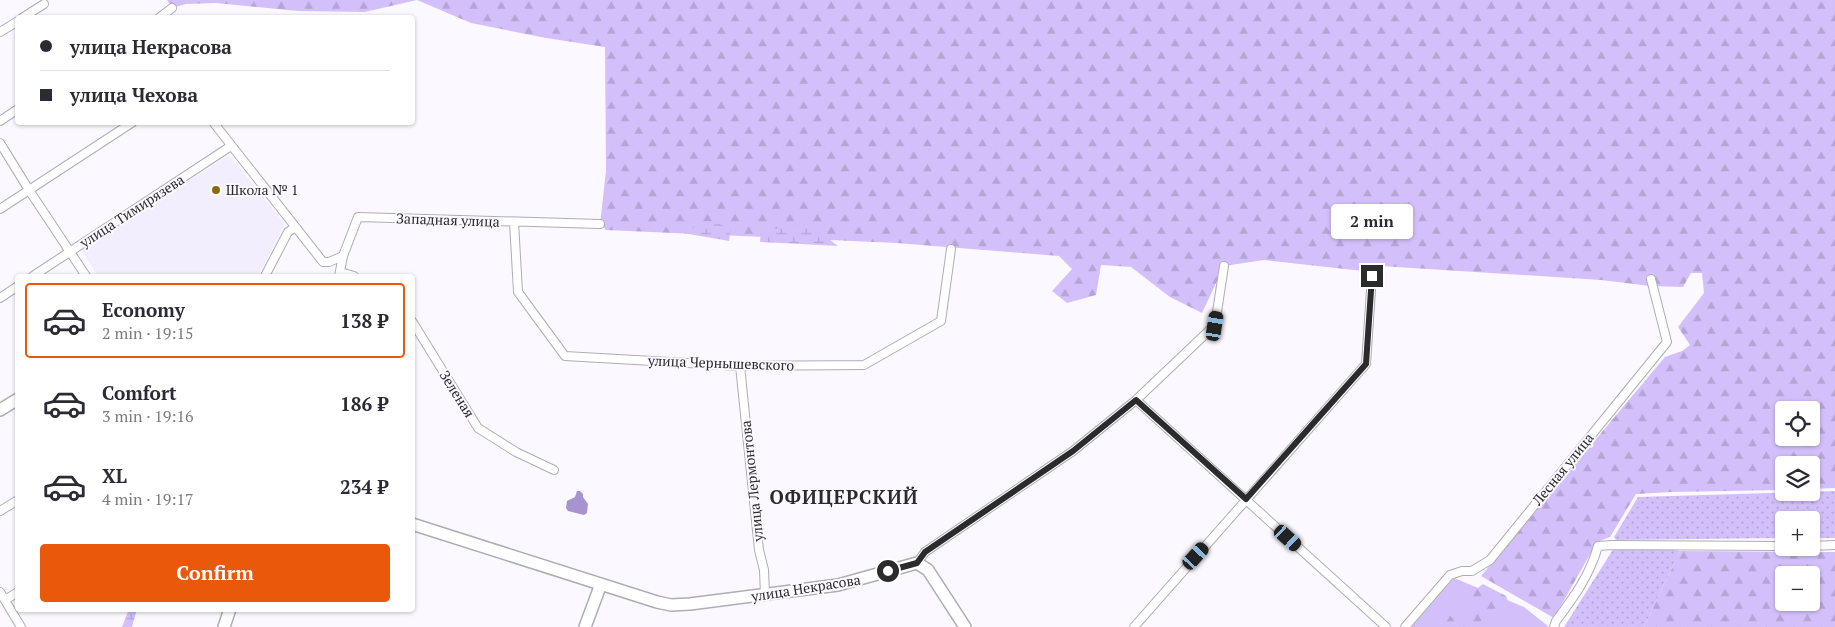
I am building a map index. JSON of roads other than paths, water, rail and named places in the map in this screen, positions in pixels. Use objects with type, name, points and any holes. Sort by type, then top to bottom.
[{"type":"street","points":[[27,15],[44,4]]},
{"type":"street","points":[[163,15],[172,8]]},
{"type":"street","points":[[0,32],[15,23]]},
{"type":"street","points":[[0,120],[15,111]]},
{"type":"street","points":[[0,209],[129,125]]},
{"type":"street","points":[[215,125],[294,228],[323,262],[329,262],[343,256]]},
{"type":"street","points":[[0,143],[85,274]]},
{"type":"street","name":"улица Тимирязева","points":[[36,274],[231,146]]},
{"type":"street","name":"Западная улица","points":[[339,274],[343,256],[358,217],[600,224]]},
{"type":"street","name":"улица Чернышевского","points":[[514,222],[518,292],[565,356],[740,366],[864,365],[941,321],[951,248]]},
{"type":"street","points":[[265,274],[288,232],[294,228]]},
{"type":"street","name":"улица Некрасова","points":[[415,525],[671,605],[838,585],[917,563],[925,552],[1073,451],[1136,400],[1215,326],[1224,266]]},
{"type":"street","points":[[1134,627],[1366,364],[1372,276]]},
{"type":"street","name":"Лесная улица","points":[[1405,627],[1450,575],[1462,571],[1472,571],[1490,560],[1667,342],[1651,279]]},
{"type":"street","points":[[0,298],[15,288]]},
{"type":"street","name":"Зеленая","points":[[415,327],[478,428],[516,452],[554,470]]},
{"type":"street","name":"улица Лермонтова","points":[[740,366],[759,550],[764,570],[765,595]]},
{"type":"street","points":[[1136,400],[1386,627]]},
{"type":"street","points":[[0,410],[15,401]]},
{"type":"street","points":[[0,512],[15,502]]},
{"type":"street","points":[[1554,627],[1584,582],[1593,564],[1598,546],[1775,546]]},
{"type":"street","points":[[1820,546],[1835,546]]},
{"type":"street","points":[[917,563],[928,570],[965,627]]},
{"type":"street","points":[[585,627],[601,584]]},
{"type":"street","points":[[0,592],[21,627]]},
{"type":"street","points":[[5,600],[15,594]]},
{"type":"street","points":[[224,627],[229,612]]},
{"type":"place","name":"Школа № 1","points":[[216,190]]},
{"type":"district","name":"ОФИЦЕРСКИЙ","points":[[844,497]]}]
